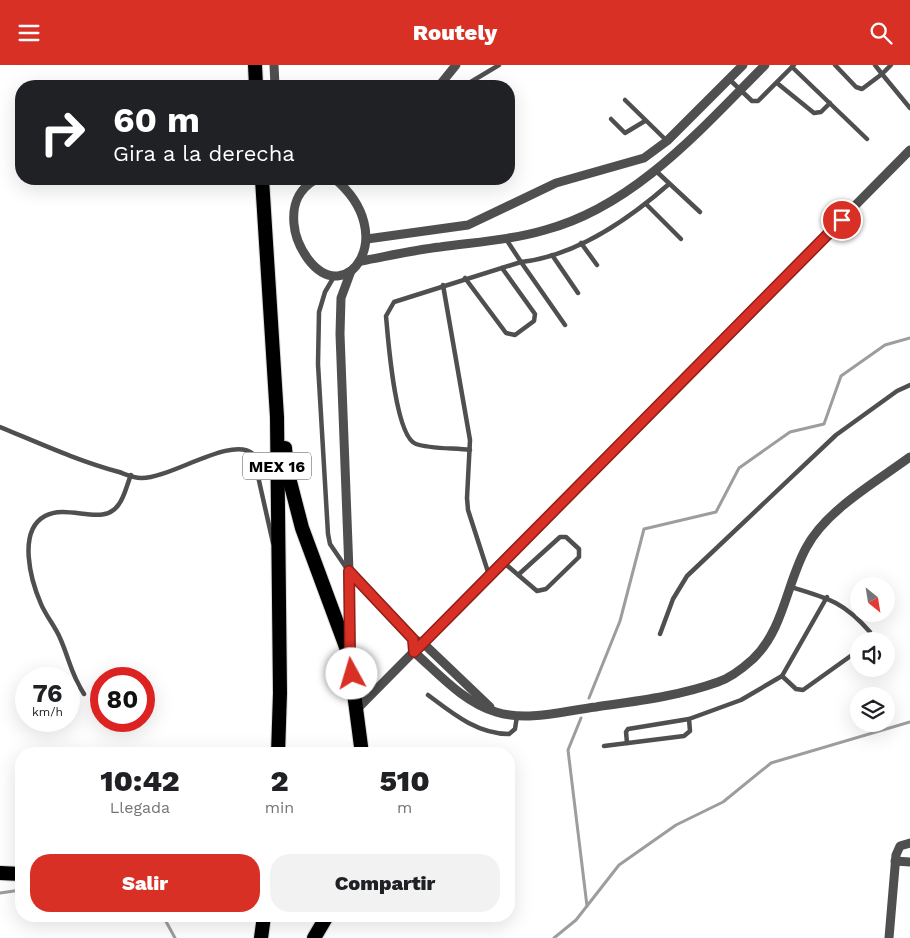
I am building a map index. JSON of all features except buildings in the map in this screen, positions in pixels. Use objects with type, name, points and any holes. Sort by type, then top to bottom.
[{"type":"highway","points":[[255,65],[256,80]]},
{"type":"highway","name":"MEX 16","points":[[262,185],[275,382],[280,693],[278,747]]},
{"type":"highway","points":[[275,382],[282,417],[287,470],[302,528],[350,655],[361,747]]},
{"type":"highway","points":[[0,873],[15,874]]},
{"type":"highway","points":[[261,938],[263,922]]},
{"type":"highway","points":[[314,938],[323,922]]},
{"type":"street","points":[[274,65],[275,80]]},
{"type":"street","points":[[444,80],[456,65]]},
{"type":"street","points":[[367,239],[468,225],[556,183],[644,158],[667,141],[743,65]]},
{"type":"street","points":[[361,261],[440,247],[506,239],[547,230],[612,201],[656,171],[683,149],[765,65]]},
{"type":"street","points":[[358,708],[910,150]]},
{"type":"street","points":[[305,185],[296,199],[294,226],[300,245],[313,265],[322,273],[335,275],[351,271]]},
{"type":"street","points":[[342,185],[360,207],[365,222],[367,239],[361,261],[351,271],[341,298],[340,319],[350,655]]},
{"type":"street","points":[[413,639],[414,652],[470,701],[496,712],[517,716],[623,703],[689,691],[720,681],[738,671],[763,648],[777,627],[805,550],[824,524],[837,512],[909,461]]},
{"type":"street","points":[[349,571],[413,639],[423,643],[496,712]]},
{"type":"street","points":[[889,938],[895,861],[900,846],[910,843]]},
{"type":"street","points":[[895,861],[910,862]]},
{"type":"lane","points":[[474,80],[499,65]]},
{"type":"lane","points":[[835,65],[859,89],[865,88],[891,65]]},
{"type":"lane","points":[[874,65],[910,108]]},
{"type":"lane","points":[[729,79],[752,101],[758,101],[793,66],[867,139]]},
{"type":"lane","points":[[777,83],[814,113],[820,112],[830,103]]},
{"type":"lane","points":[[625,100],[667,141]]},
{"type":"lane","points":[[611,119],[625,133],[645,121]]},
{"type":"lane","points":[[656,171],[700,211]]},
{"type":"lane","points":[[470,450],[416,444],[411,441],[404,429],[394,384],[387,311],[394,302],[442,285],[552,255],[581,243],[627,218],[669,184]]},
{"type":"lane","points":[[646,204],[681,239]]},
{"type":"lane","points":[[506,239],[564,325]]},
{"type":"lane","points":[[581,243],[597,265]]},
{"type":"lane","points":[[552,255],[578,293]]},
{"type":"lane","points":[[465,278],[506,333],[515,335],[534,321],[535,315],[502,268]]},
{"type":"lane","points":[[335,275],[325,292],[319,311],[318,363],[328,534],[330,544],[349,571]]},
{"type":"lane","points":[[442,285],[470,440],[466,498],[472,525],[489,577]]},
{"type":"lane","points":[[660,634],[674,599],[687,576],[836,435],[897,391],[910,385]]},
{"type":"lane","points":[[0,427],[101,467],[141,478],[165,474],[230,450],[245,449],[250,451],[254,455],[269,530],[277,556]]},
{"type":"lane","points":[[84,694],[69,668],[60,638],[41,605],[35,587],[29,537],[34,524],[52,513],[72,511],[100,516],[109,514],[120,503],[131,475]]},
{"type":"lane","points":[[503,562],[518,575],[537,591],[543,591],[578,557],[580,551],[566,537],[560,537],[518,575]]},
{"type":"lane","points":[[791,587],[827,597],[854,614],[870,632]]},
{"type":"lane","points":[[627,743],[626,733],[628,729],[689,719],[720,710],[782,676],[827,597]]},
{"type":"lane","points":[[782,676],[796,689],[803,690],[850,656]]},
{"type":"lane","points":[[428,695],[471,725],[485,730],[509,734],[514,729],[517,716]]},
{"type":"lane","points":[[604,746],[684,736],[690,731],[689,719]]},
{"type":"waterway","points":[[589,698],[620,621],[644,529],[716,512],[739,468],[790,432],[824,424],[841,376],[885,345],[910,338]]},
{"type":"waterway","points":[[581,718],[568,750],[587,906]]},
{"type":"waterway","points":[[554,938],[576,920],[619,865],[676,825],[723,802],[771,763],[910,722]]},
{"type":"waterway","points":[[0,893],[15,891]]},
{"type":"waterway","points":[[166,922],[175,938]]},
{"type":"route","points":[[352,674],[349,571],[413,639],[414,652],[842,220]]}]
